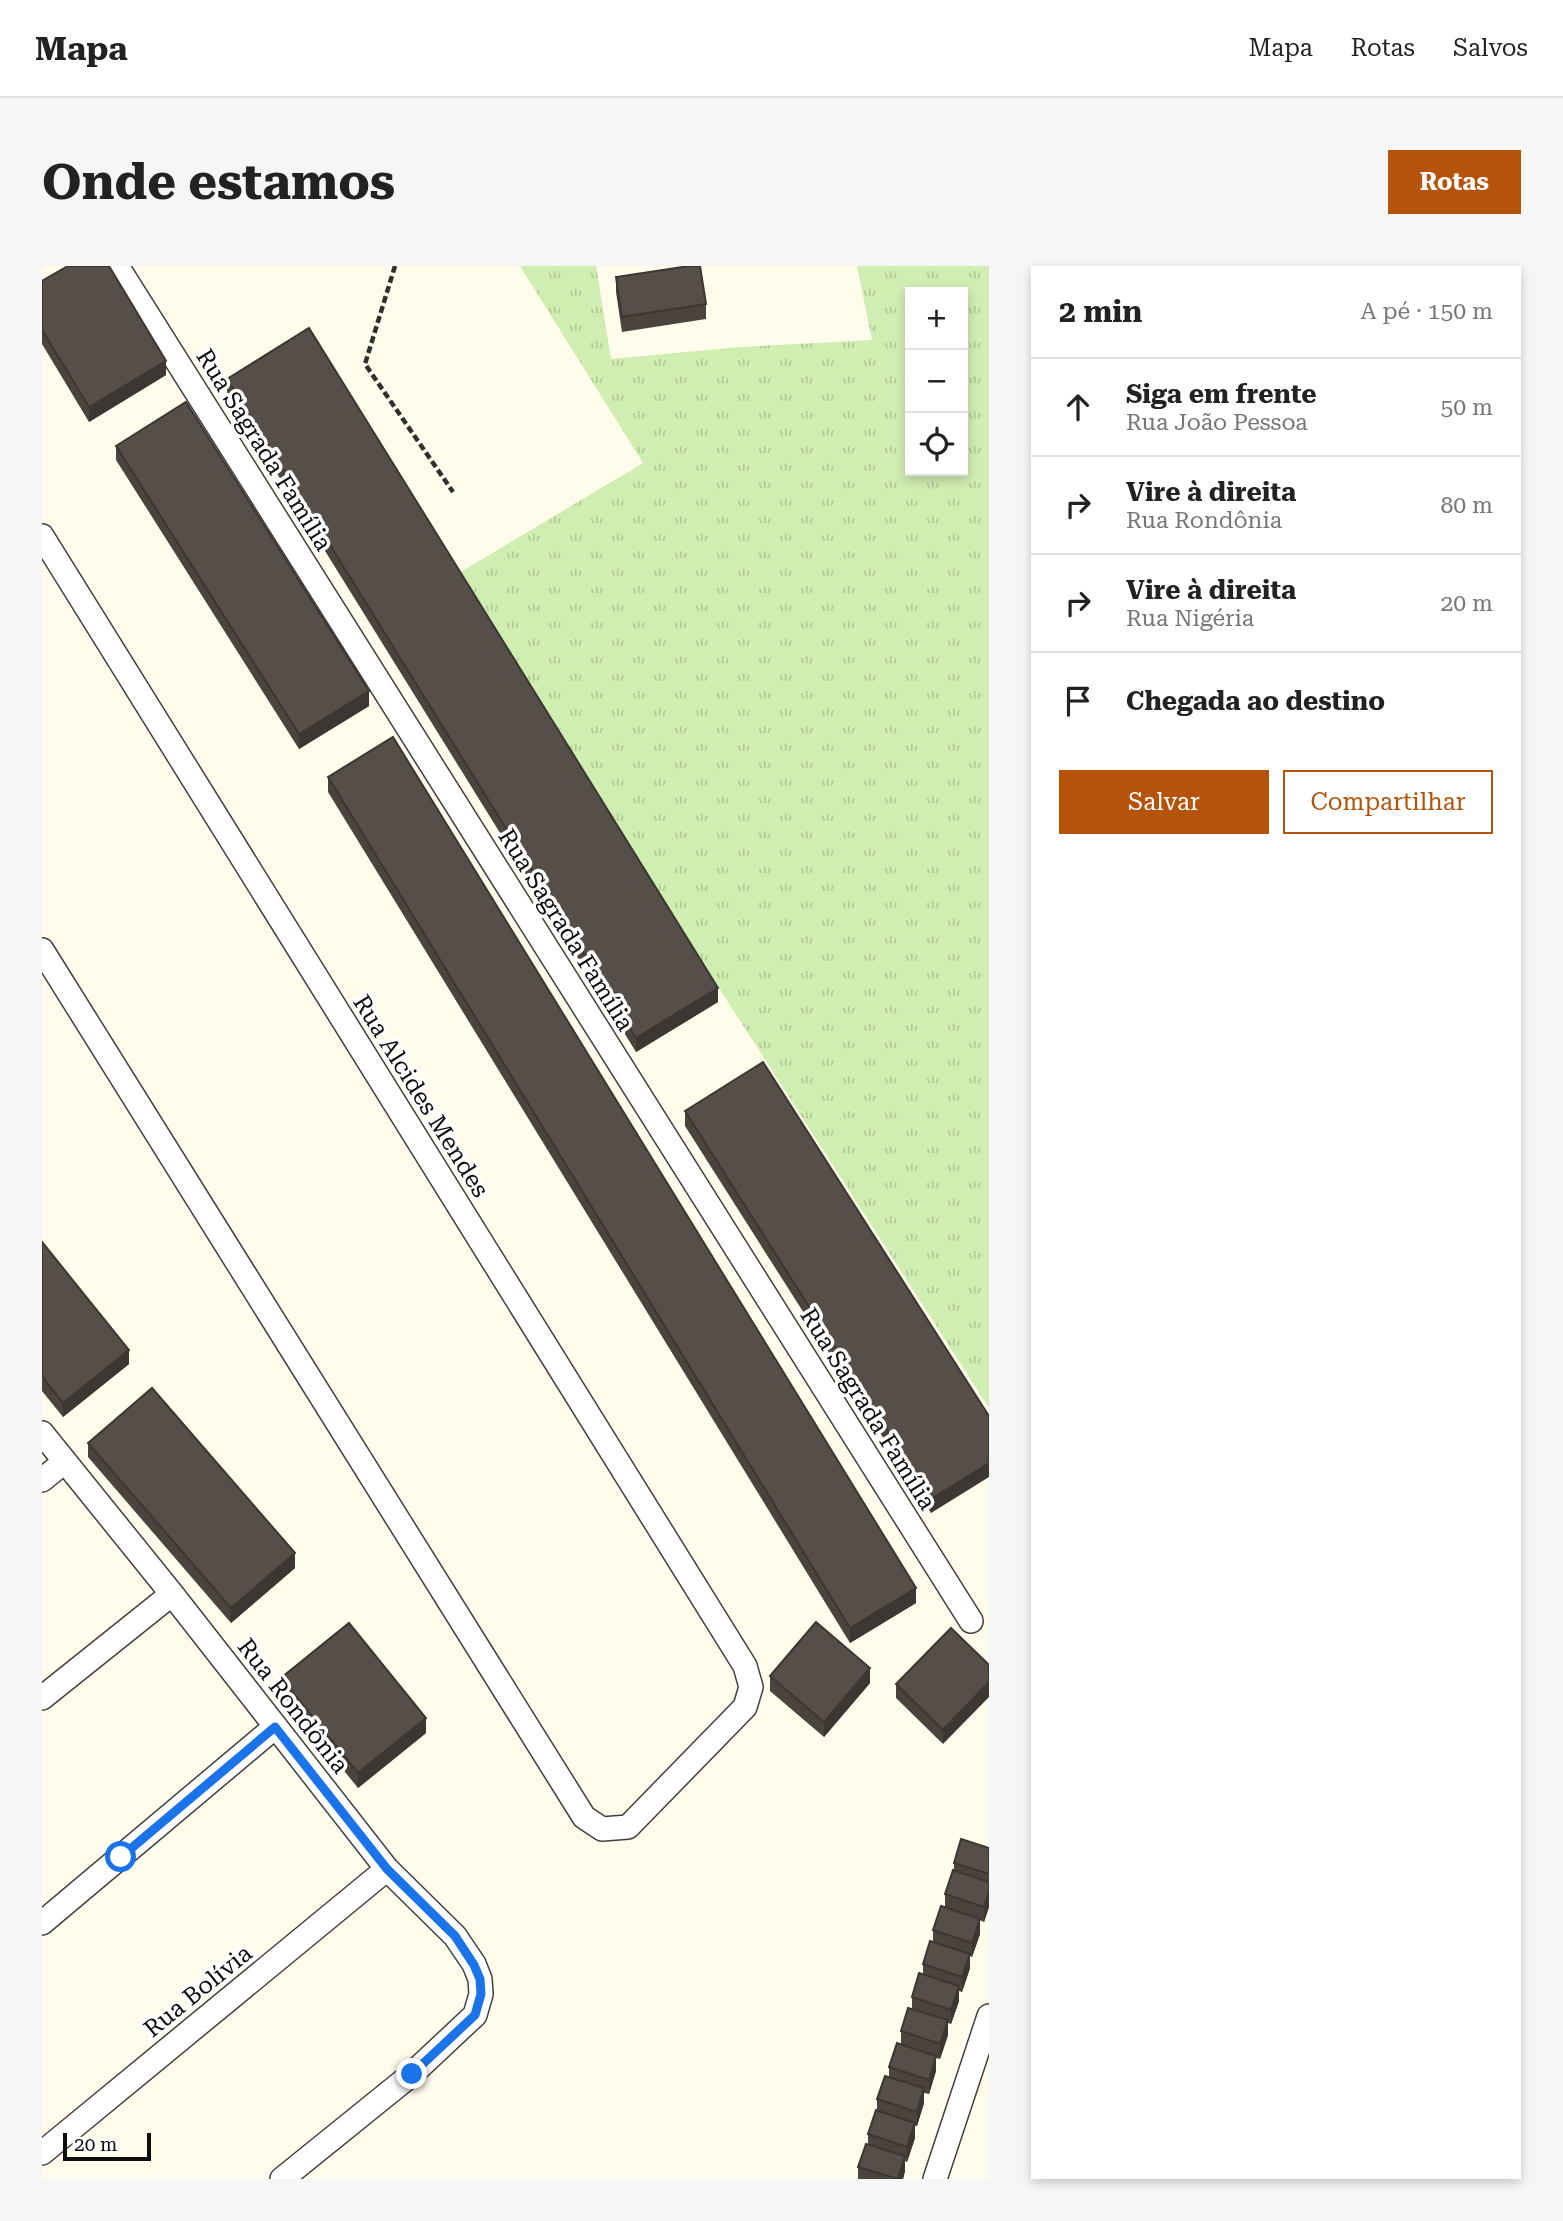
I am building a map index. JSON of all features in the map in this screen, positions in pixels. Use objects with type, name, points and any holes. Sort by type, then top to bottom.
[{"type":"street","name":"Rua Sagrada Família","points":[[117,266],[971,1621]]},
{"type":"street","name":"Rua Alcides Mendes","points":[[42,536],[745,1666],[751,1687],[745,1707],[628,1827],[602,1829],[584,1817],[42,950]]},
{"type":"street","name":"Rua Rondônia","points":[[42,1433],[387,1869],[455,1936],[480,1979],[481,1994],[475,2015],[412,2074],[282,2179]]},
{"type":"street","points":[[42,1479],[64,1462]]},
{"type":"street","points":[[42,1698],[172,1594]]},
{"type":"street","points":[[42,1923],[275,1727]]},
{"type":"street","name":"Rua Bolívia","points":[[42,2153],[387,1869]]},
{"type":"street","points":[[935,2179],[989,2016]]},
{"type":"path","points":[[395,266],[365,364],[453,492]]},
{"type":"green space","points":[[520,266],[596,266],[611,359],[740,347],[872,340],[857,266],[989,266],[989,1408],[454,576],[643,463]]},
{"type":"building","points":[[68,266],[109,266],[166,361],[89,407],[42,330],[42,281]]},
{"type":"building","points":[[700,266],[706,304],[622,317],[616,277]]},
{"type":"building","points":[[309,328],[718,988],[636,1038],[227,379]]},
{"type":"building","points":[[186,402],[369,691],[299,734],[116,446]]},
{"type":"building","points":[[393,737],[916,1588],[850,1628],[328,777]]},
{"type":"building","points":[[763,1062],[989,1416],[989,1463],[931,1499],[685,1111]]},
{"type":"building","points":[[42,1242],[129,1350],[63,1403],[42,1376]]},
{"type":"building","points":[[152,1388],[295,1553],[231,1608],[88,1443]]},
{"type":"building","points":[[816,1622],[870,1668],[824,1722],[770,1676]]},
{"type":"building","points":[[349,1623],[426,1718],[358,1773],[281,1678]]},
{"type":"building","points":[[951,1628],[989,1665],[989,1682],[943,1730],[896,1684]]},
{"type":"building","points":[[961,1839],[989,1848],[989,1874],[954,1863]]},
{"type":"building","points":[[953,1870],[989,1882],[984,1907],[945,1894]]},
{"type":"building","points":[[941,1906],[980,1919],[972,1943],[933,1930]]},
{"type":"building","points":[[930,1941],[970,1954],[962,1977],[923,1964]]},
{"type":"building","points":[[919,1973],[959,1986],[951,2010],[912,1997]]},
{"type":"building","points":[[908,2008],[948,2020],[940,2044],[901,2031]]},
{"type":"building","points":[[897,2043],[936,2056],[929,2080],[889,2067]]},
{"type":"building","points":[[885,2076],[924,2088],[917,2112],[877,2099]]},
{"type":"building","points":[[876,2110],[915,2123],[907,2147],[868,2134]]},
{"type":"building","points":[[866,2144],[905,2156],[898,2179],[858,2167]]},
{"type":"route","points":[[121,1857],[275,1727],[387,1869],[455,1936],[480,1979],[481,1994],[475,2015],[412,2074]]}]
